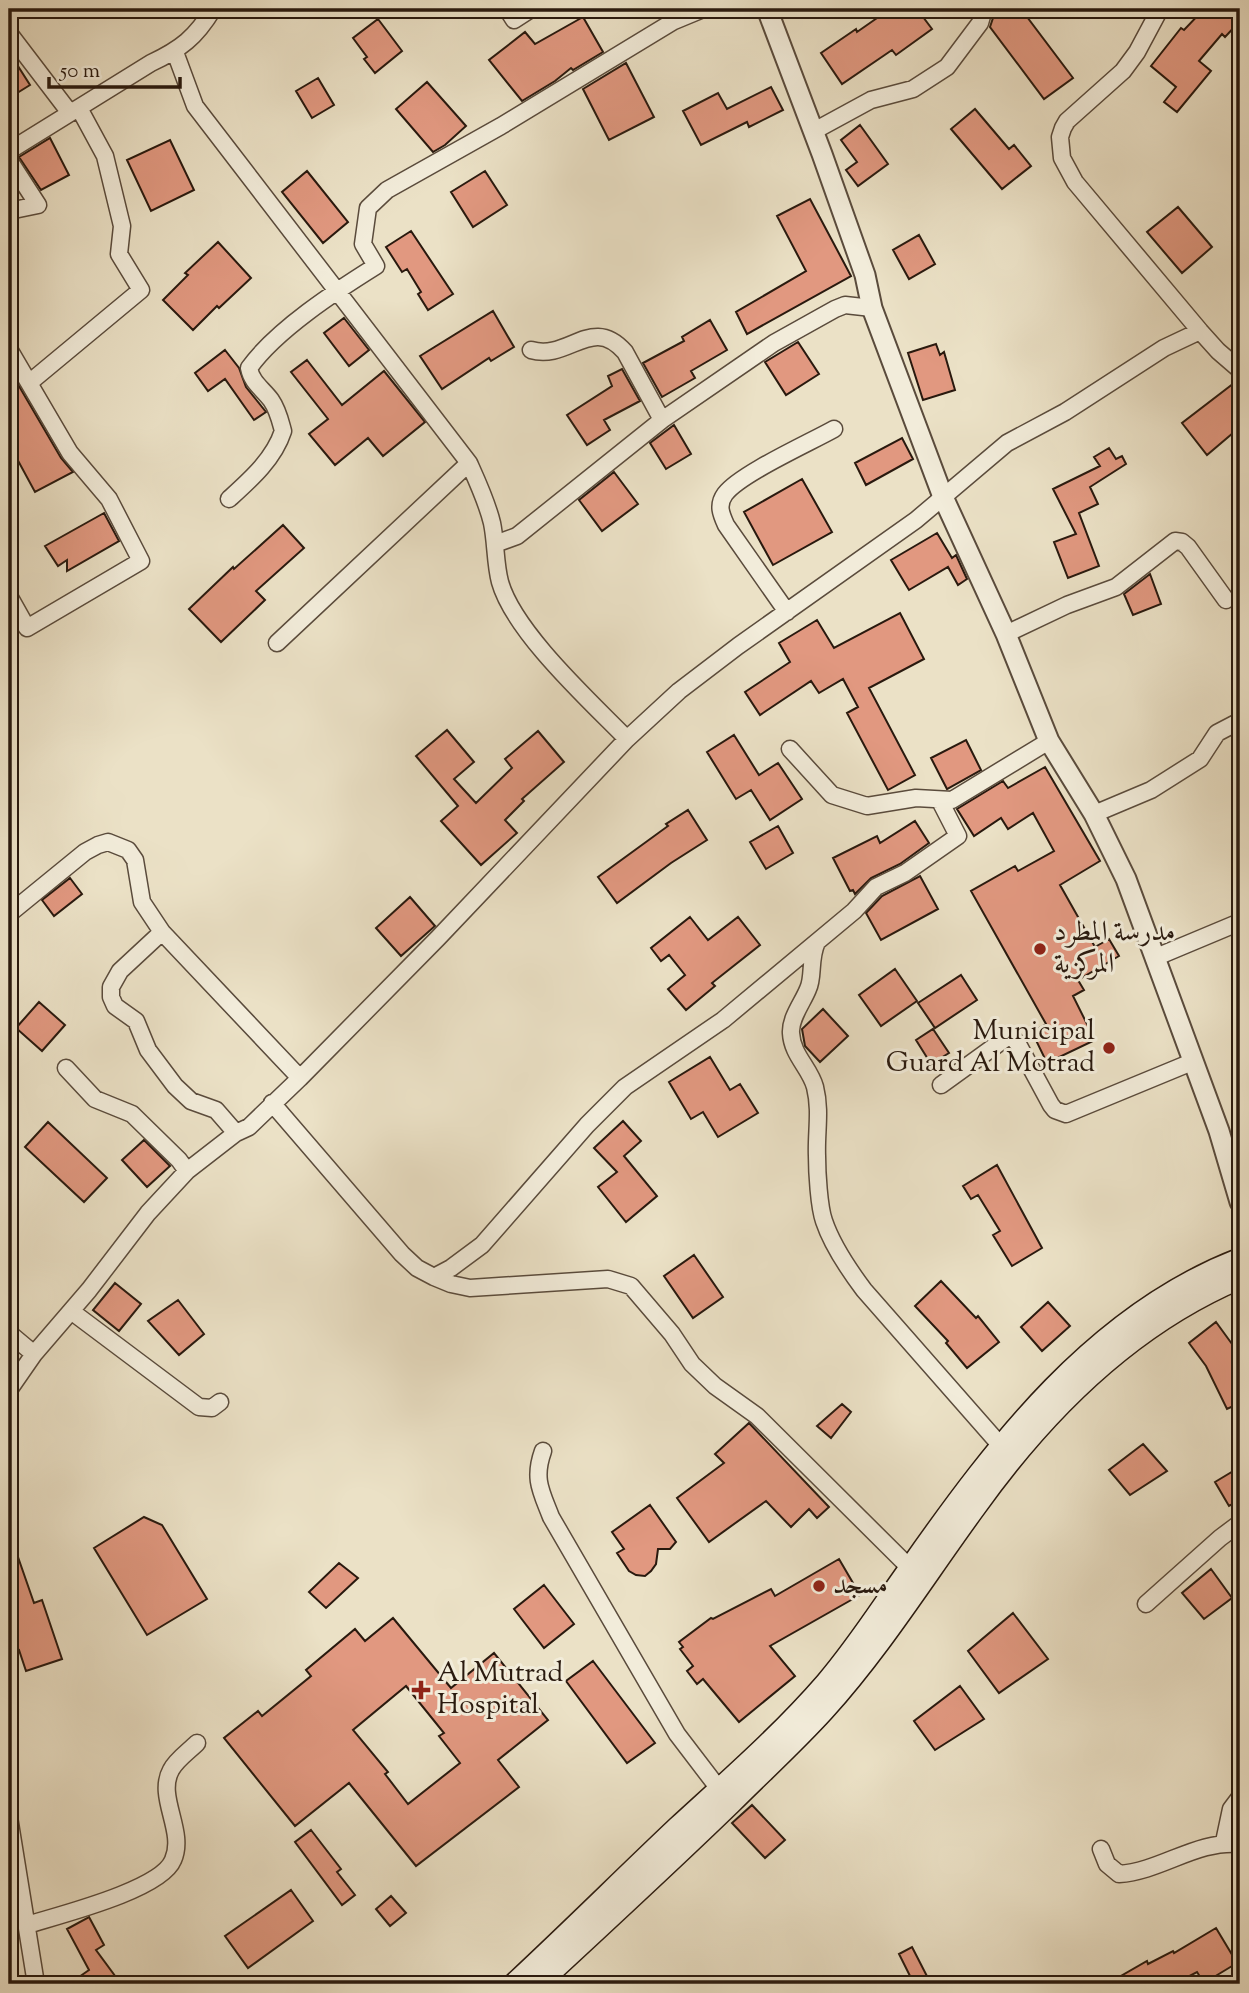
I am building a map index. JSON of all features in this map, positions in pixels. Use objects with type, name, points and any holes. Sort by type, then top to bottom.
[{"type":"main road","points":[[538,1984],[582,1931],[825,1684],[1001,1446],[1093,1348],[1164,1295],[1240,1259]]},
{"type":"main road","points":[[514,1984],[679,1854],[824,1710],[873,1649],[977,1504],[1046,1421],[1085,1380],[1130,1341],[1170,1313],[1207,1292],[1240,1278]]},
{"type":"street","points":[[507,9],[514,20],[531,9]]},
{"type":"street","points":[[229,499],[253,477],[269,457],[282,431],[277,410],[269,397],[257,386],[249,368],[261,351],[336,290],[376,266],[363,244],[368,208],[387,190],[489,133],[674,21],[703,9]]},
{"type":"street","points":[[767,9],[814,131],[865,275],[872,308],[943,497],[1006,634],[1049,741],[1094,814],[1126,878],[1219,1131],[1240,1202]]},
{"type":"street","points":[[814,131],[871,100],[914,89],[947,68],[980,23],[984,9]]},
{"type":"street","points":[[1160,9],[1137,52],[1123,71],[1062,128],[1062,158],[1075,182],[1200,331],[1240,370]]},
{"type":"street","points":[[9,151],[151,63],[175,52],[200,29],[209,10]]},
{"type":"street","points":[[9,33],[75,110],[105,156],[122,226],[119,254],[141,290],[29,383]]},
{"type":"street","points":[[175,52],[182,77],[195,106],[469,463],[484,496],[500,581],[521,621],[554,663],[627,739]]},
{"type":"street","points":[[9,160],[38,205],[9,211]]},
{"type":"street","points":[[495,544],[508,541],[523,531],[662,420],[774,344],[845,305],[872,308]]},
{"type":"street","points":[[9,1391],[34,1354],[148,1213],[187,1171],[249,1126],[300,1078],[438,939],[627,739],[679,691],[916,520],[1007,443],[1065,412],[1164,348],[1200,331]]},
{"type":"street","points":[[531,350],[548,352],[593,337],[607,336],[617,342],[625,352],[662,420]]},
{"type":"street","points":[[9,349],[69,453],[109,499],[141,561],[27,628],[9,596]]},
{"type":"street","points":[[787,612],[726,525],[720,512],[721,502],[726,493],[745,478],[834,429]]},
{"type":"street","points":[[277,643],[469,463]]},
{"type":"street","points":[[1006,634],[1067,605],[1116,587],[1175,541],[1182,541],[1188,547],[1226,600]]},
{"type":"street","points":[[1094,814],[1151,790],[1170,778],[1199,759],[1217,733],[1240,721]]},
{"type":"street","points":[[790,748],[832,795],[867,806],[916,798],[952,800],[1049,741]]},
{"type":"street","points":[[434,1277],[482,1245],[587,1125],[625,1087],[723,1020],[854,911],[876,887],[905,873],[958,836],[940,801]]},
{"type":"street","points":[[9,914],[97,845],[108,842],[128,850],[135,860],[142,902],[162,932],[300,1078]]},
{"type":"street","points":[[1154,958],[1240,922]]},
{"type":"street","points":[[162,932],[120,971],[111,987],[111,997],[115,1006],[136,1021],[148,1050],[176,1086],[191,1101],[216,1110],[236,1133]]},
{"type":"street","points":[[817,942],[810,960],[809,988],[804,994],[791,1030],[799,1060],[814,1084],[817,1101],[817,1156],[822,1218],[851,1273],[864,1290],[1001,1446]]},
{"type":"street","points":[[941,1085],[1006,1038],[1013,1038],[1018,1044],[1051,1105],[1055,1110],[1066,1114],[1192,1062]]},
{"type":"street","points":[[66,1068],[95,1099],[132,1114],[187,1171]]},
{"type":"street","points":[[272,1103],[384,1236],[416,1268],[451,1284],[470,1288],[608,1279],[631,1286],[715,1387],[757,1416],[910,1568]]},
{"type":"street","points":[[71,1311],[199,1407],[212,1408],[220,1402]]},
{"type":"street","points":[[9,1333],[34,1354]]},
{"type":"street","points":[[543,1451],[537,1468],[540,1488],[551,1517],[677,1734],[719,1789]]},
{"type":"street","points":[[1146,1604],[1240,1523]]},
{"type":"street","points":[[27,1925],[130,1891],[164,1872],[173,1860],[176,1843],[167,1791],[168,1779],[171,1769],[197,1743]]},
{"type":"street","points":[[1101,1849],[1107,1864],[1119,1874],[1147,1867],[1194,1849],[1232,1843],[1231,1809],[1240,1797]]},
{"type":"street","points":[[9,1817],[36,1984]]},
{"type":"building","points":[[890,9],[917,9],[932,29],[896,55],[892,50],[842,84],[821,53]]},
{"type":"building","points":[[996,9],[1021,9],[1073,78],[1044,99],[990,27]]},
{"type":"building","points":[[1204,9],[1240,9],[1240,21],[1225,37],[1222,34],[1199,61],[1211,71],[1177,112],[1164,102],[1176,87],[1151,66],[1181,28],[1184,30]]},
{"type":"building","points":[[583,17],[603,52],[573,70],[571,68],[522,101],[489,60],[525,32],[535,44]]},
{"type":"building","points":[[378,19],[402,51],[375,73],[353,38]]},
{"type":"building","points":[[9,52],[30,85],[9,98]]},
{"type":"building","points":[[626,63],[654,117],[609,140],[583,89]]},
{"type":"building","points":[[318,78],[334,105],[312,118],[296,91]]},
{"type":"building","points":[[427,82],[466,126],[433,152],[396,109]]},
{"type":"building","points":[[771,87],[783,110],[749,127],[747,122],[701,145],[683,111],[718,93],[727,109]]},
{"type":"building","points":[[975,109],[1009,149],[1014,145],[1031,166],[1002,189],[951,129]]},
{"type":"building","points":[[860,125],[888,164],[858,186],[846,170],[857,162],[841,140]]},
{"type":"building","points":[[50,138],[69,175],[41,190],[19,157]]},
{"type":"building","points":[[170,140],[194,190],[151,211],[127,160]]},
{"type":"building","points":[[307,171],[348,222],[323,243],[282,192]]},
{"type":"building","points":[[485,171],[507,205],[473,227],[451,192]]},
{"type":"building","points":[[810,199],[851,276],[747,334],[736,312],[806,271],[777,216]]},
{"type":"building","points":[[1178,207],[1212,247],[1182,273],[1147,232]]},
{"type":"building","points":[[411,231],[453,294],[428,310],[407,269],[402,272],[386,247]]},
{"type":"building","points":[[919,235],[935,264],[909,279],[893,250]]},
{"type":"building","points":[[218,242],[251,278],[193,330],[163,300],[188,275],[185,273]]},
{"type":"building","points":[[493,311],[514,347],[491,361],[489,358],[442,389],[420,356]]},
{"type":"building","points":[[344,318],[369,350],[349,366],[324,333]]},
{"type":"building","points":[[710,320],[727,350],[691,371],[695,378],[662,397],[643,363],[684,341],[682,337]]},
{"type":"building","points":[[798,342],[819,374],[786,395],[765,362]]},
{"type":"building","points":[[936,344],[940,355],[944,352],[955,390],[923,400],[908,353]]},
{"type":"building","points":[[225,350],[239,368],[246,387],[266,412],[254,420],[225,379],[208,391],[195,373]]},
{"type":"building","points":[[307,360],[342,405],[384,371],[425,422],[383,456],[368,438],[335,465],[309,434],[328,419],[291,372]]},
{"type":"building","points":[[9,369],[61,458],[73,472],[35,492],[9,444]]},
{"type":"building","points":[[622,369],[640,401],[604,420],[610,430],[587,445],[567,415],[612,386],[608,376]]},
{"type":"building","points":[[1238,380],[1240,427],[1207,455],[1182,423]]},
{"type":"building","points":[[674,425],[691,454],[666,469],[650,443]]},
{"type":"building","points":[[902,438],[913,459],[866,485],[855,463]]},
{"type":"building","points":[[1109,448],[1116,459],[1122,456],[1126,464],[1090,487],[1098,504],[1079,513],[1099,566],[1068,578],[1054,542],[1076,534],[1053,489],[1100,466],[1094,457]]},
{"type":"building","points":[[614,472],[638,504],[602,531],[579,500]]},
{"type":"building","points":[[802,479],[832,532],[773,565],[744,512]]},
{"type":"building","points":[[104,513],[119,541],[67,571],[67,560],[58,566],[45,546]]},
{"type":"building","points":[[283,525],[304,548],[256,591],[265,600],[221,642],[189,609]]},
{"type":"building","points":[[937,533],[952,558],[956,555],[967,579],[958,585],[948,567],[909,590],[891,560]]},
{"type":"building","points":[[1150,574],[1161,604],[1133,615],[1124,594]]},
{"type":"building","points":[[900,613],[924,659],[869,688],[915,775],[888,790],[847,713],[858,707],[843,679],[819,693],[811,681],[760,715],[745,692],[790,662],[779,643],[817,620],[834,648]]},
{"type":"building","points":[[447,730],[474,762],[454,779],[476,803],[512,768],[505,759],[538,731],[564,762],[522,799],[524,801],[505,820],[517,833],[481,865],[441,821],[458,806],[416,756]]},
{"type":"building","points":[[734,735],[759,775],[778,763],[802,799],[770,820],[751,790],[736,799],[707,752]]},
{"type":"building","points":[[966,740],[981,770],[947,789],[931,758]]},
{"type":"building","points":[[1045,767],[1100,861],[1060,885],[1095,947],[1109,939],[1119,956],[1078,980],[1084,990],[1073,996],[1095,1040],[1047,1063],[1032,1032],[1046,1024],[971,891],[1015,866],[1018,871],[1054,851],[1033,813],[1008,829],[1001,818],[974,836],[957,809],[1003,781],[1008,788]]},
{"type":"building","points":[[688,810],[707,840],[617,903],[598,877]]},
{"type":"building","points":[[915,821],[929,843],[900,864],[871,878],[855,894],[853,890],[850,891],[833,858],[877,836],[880,843]]},
{"type":"building","points":[[778,826],[793,853],[766,869],[750,842]]},
{"type":"building","points":[[920,876],[938,909],[881,940],[866,913],[882,896]]},
{"type":"building","points":[[70,878],[82,894],[54,916],[42,900]]},
{"type":"building","points":[[410,897],[435,926],[401,956],[376,928]]},
{"type":"building","points":[[690,917],[708,940],[738,917],[760,945],[712,983],[715,986],[686,1010],[668,989],[685,975],[669,955],[661,961],[651,948]]},
{"type":"building","points":[[895,969],[917,1001],[881,1026],[859,995]]},
{"type":"building","points":[[961,975],[977,1000],[935,1028],[918,1003]]},
{"type":"building","points":[[39,1002],[65,1025],[42,1051],[16,1028]]},
{"type":"building","points":[[823,1009],[848,1036],[820,1062],[805,1046],[802,1029]]},
{"type":"building","points":[[933,1029],[949,1053],[931,1064],[916,1040]]},
{"type":"building","points":[[710,1057],[730,1090],[740,1084],[758,1113],[718,1137],[703,1112],[691,1119],[669,1082]]},
{"type":"building","points":[[623,1121],[641,1141],[624,1156],[657,1196],[626,1222],[598,1187],[617,1172],[594,1148]]},
{"type":"building","points":[[48,1122],[107,1178],[84,1202],[25,1147]]},
{"type":"building","points":[[144,1140],[170,1166],[147,1187],[122,1160]]},
{"type":"building","points":[[997,1165],[1042,1248],[1012,1266],[993,1235],[1000,1231],[978,1195],[971,1199],[963,1186]]},
{"type":"building","points":[[694,1255],[723,1297],[693,1318],[664,1276]]},
{"type":"building","points":[[941,1281],[976,1318],[978,1316],[999,1342],[967,1368],[946,1343],[948,1341],[915,1306]]},
{"type":"building","points":[[115,1283],[141,1304],[119,1331],[93,1310]]},
{"type":"building","points":[[178,1300],[204,1334],[179,1355],[148,1321]]},
{"type":"building","points":[[1048,1302],[1070,1326],[1042,1351],[1021,1327]]},
{"type":"building","points":[[1216,1322],[1240,1355],[1240,1403],[1227,1409],[1206,1366],[1189,1343]]},
{"type":"building","points":[[842,1404],[851,1412],[831,1438],[817,1426]]},
{"type":"building","points":[[749,1423],[829,1507],[817,1518],[809,1509],[791,1527],[766,1501],[709,1542],[677,1498],[724,1463],[715,1454]]},
{"type":"building","points":[[1143,1444],[1167,1471],[1130,1495],[1109,1470]]},
{"type":"building","points":[[1240,1467],[1240,1500],[1229,1506],[1215,1482]]},
{"type":"building","points":[[650,1505],[676,1542],[670,1549],[658,1549],[656,1564],[645,1576],[636,1575],[629,1571],[617,1553],[624,1549],[612,1532]]},
{"type":"building","points":[[144,1517],[162,1525],[207,1599],[147,1635],[94,1548]]},
{"type":"building","points":[[9,1537],[34,1603],[42,1600],[62,1659],[26,1671],[19,1650],[9,1653]]},
{"type":"building","points":[[839,1559],[860,1595],[770,1646],[795,1676],[739,1722],[703,1679],[697,1684],[687,1671],[693,1666],[680,1649],[683,1647],[679,1642],[711,1618],[771,1589],[775,1596]]},
{"type":"building","points":[[339,1563],[358,1578],[326,1608],[309,1592]]},
{"type":"building","points":[[1211,1569],[1232,1598],[1204,1619],[1182,1593]]},
{"type":"building","points":[[544,1585],[574,1624],[544,1648],[514,1609]]},
{"type":"building","points":[[1013,1613],[1048,1659],[999,1693],[968,1651]]},
{"type":"building","points":[[393,1618],[451,1688],[494,1653],[548,1720],[498,1760],[519,1787],[416,1866],[349,1783],[295,1826],[224,1738],[258,1711],[262,1716],[311,1676],[306,1670],[355,1629],[365,1641]],"holes":[[[406,1686],[444,1733],[439,1736],[460,1763],[408,1804],[385,1774],[388,1772],[353,1730]]]},
{"type":"building","points":[[593,1661],[655,1743],[627,1763],[566,1681]]},
{"type":"building","points":[[960,1686],[984,1719],[935,1750],[914,1721]]},
{"type":"building","points":[[752,1805],[785,1840],[765,1858],[732,1823]]},
{"type":"building","points":[[311,1830],[341,1869],[337,1872],[355,1895],[342,1905],[295,1842]]},
{"type":"building","points":[[291,1890],[313,1921],[248,1968],[225,1936]]},
{"type":"building","points":[[391,1896],[406,1913],[390,1926],[376,1909]]},
{"type":"building","points":[[89,1917],[104,1945],[96,1950],[121,1984],[69,1984],[89,1970],[67,1929]]},
{"type":"building","points":[[1216,1928],[1237,1963],[1204,1983],[1197,1972],[1174,1984],[1107,1984],[1147,1961],[1148,1964],[1173,1951],[1174,1953]]},
{"type":"building","points":[[912,1947],[931,1984],[914,1984],[899,1954]]},
{"type":"place","name":"مدرسة المطرد المركزية","points":[[1040,949]]},
{"type":"place","name":"Municipal Guard Al Motrad","points":[[1109,1048]]},
{"type":"place","name":"مسجد","points":[[819,1586]]},
{"type":"place","name":"Al Mutrad Hospital","points":[[421,1690]]}]
